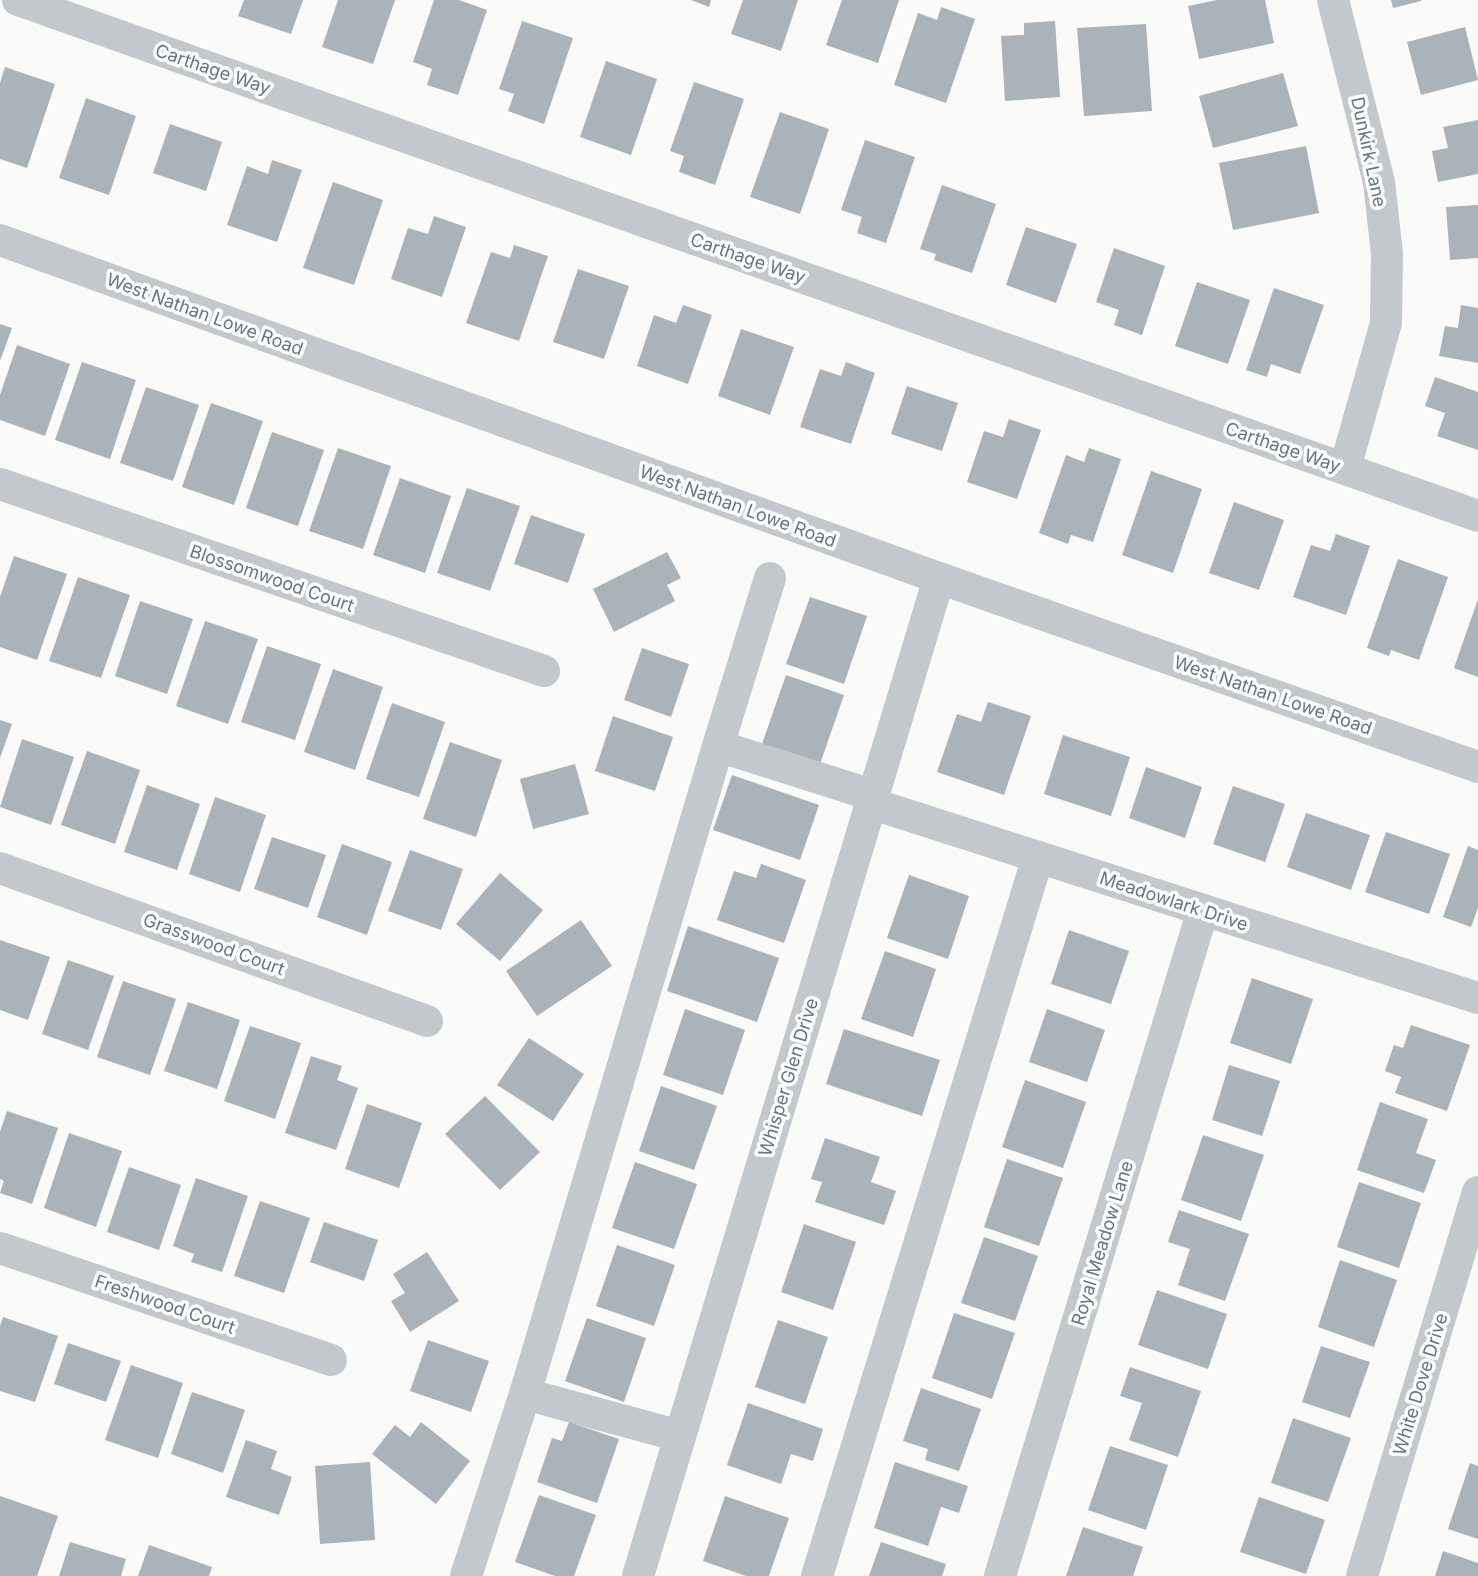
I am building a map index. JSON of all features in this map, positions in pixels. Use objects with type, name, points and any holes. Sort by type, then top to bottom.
[{"type":"street","name":"Carthage Way","points":[[18,0],[1478,516]]},
{"type":"street","name":"Dunkirk Lane","points":[[1333,0],[1379,182],[1387,254],[1385,323],[1345,468]]},
{"type":"street","name":"West Nathan Lowe Road","points":[[0,240],[939,578],[1478,767]]},
{"type":"street","name":"Blossomwood Court","points":[[0,484],[544,671]]},
{"type":"street","points":[[466,1576],[525,1394],[770,578]]},
{"type":"street","name":"Whisper Glen Drive","points":[[638,1576],[939,578]]},
{"type":"street","name":"Meadowlark Drive","points":[[718,746],[1038,857],[1478,998]]},
{"type":"street","points":[[817,1576],[1038,857]]},
{"type":"street","name":"Grasswood Court","points":[[0,868],[427,1021]]},
{"type":"street","name":"Royal Meadow Lane","points":[[1000,1576],[1203,910]]},
{"type":"street","name":"White Dove Drive","points":[[1362,1576],[1478,1192]]},
{"type":"street","name":"Freshwood Court","points":[[0,1248],[331,1360]]},
{"type":"street","points":[[525,1394],[680,1436]]},
{"type":"building","points":[[244,0],[303,0],[291,34],[238,16]]},
{"type":"building","points":[[338,0],[395,0],[373,64],[322,47]]},
{"type":"building","points":[[434,0],[459,0],[487,10],[458,95],[427,85],[432,69],[413,62]]},
{"type":"building","points":[[691,0],[711,0],[709,7]]},
{"type":"building","points":[[743,0],[798,0],[781,51],[731,34]]},
{"type":"building","points":[[842,0],[899,0],[878,63],[826,45]]},
{"type":"building","points":[[1217,0],[1265,0],[1274,43],[1199,59],[1188,6]]},
{"type":"building","points":[[1391,0],[1421,0],[1421,1],[1393,8]]},
{"type":"building","points":[[941,7],[975,19],[946,103],[894,85],[918,13],[937,20]]},
{"type":"building","points":[[522,21],[573,38],[544,124],[508,111],[514,94],[499,89]]},
{"type":"building","points":[[1055,21],[1060,97],[1005,101],[1001,36],[1024,35],[1024,23]]},
{"type":"building","points":[[1146,24],[1152,111],[1084,116],[1077,28]]},
{"type":"building","points":[[1465,27],[1478,80],[1421,95],[1407,42]]},
{"type":"building","points":[[606,61],[657,79],[631,155],[580,137]]},
{"type":"building","points":[[5,67],[55,84],[27,168],[0,159],[0,83]]},
{"type":"building","points":[[1283,73],[1298,126],[1213,148],[1199,96]]},
{"type":"building","points":[[694,82],[744,99],[715,185],[679,172],[684,156],[670,151]]},
{"type":"building","points":[[86,98],[136,116],[109,195],[59,178]]},
{"type":"building","points":[[780,112],[829,129],[800,214],[750,197]]},
{"type":"building","points":[[1478,120],[1478,174],[1438,182],[1432,151],[1448,148],[1443,127]]},
{"type":"building","points":[[170,124],[222,142],[206,191],[153,173]]},
{"type":"building","points":[[865,140],[915,157],[886,243],[857,233],[862,217],[841,210]]},
{"type":"building","points":[[1306,146],[1319,213],[1233,230],[1219,163]]},
{"type":"building","points":[[272,160],[302,170],[277,242],[227,225],[247,166],[268,174]]},
{"type":"building","points":[[333,182],[383,200],[354,285],[303,268]]},
{"type":"building","points":[[942,185],[996,204],[972,273],[934,260],[936,254],[920,249]]},
{"type":"building","points":[[1478,205],[1478,258],[1450,260],[1446,207]]},
{"type":"building","points":[[434,216],[466,227],[442,297],[391,279],[408,228],[428,234]]},
{"type":"building","points":[[1026,227],[1077,244],[1056,303],[1006,285]]},
{"type":"building","points":[[514,245],[548,256],[519,341],[466,323],[491,252],[510,258]]},
{"type":"building","points":[[1114,248],[1165,266],[1142,335],[1114,325],[1119,310],[1096,302]]},
{"type":"building","points":[[578,269],[629,286],[604,359],[553,342]]},
{"type":"building","points":[[1197,282],[1250,300],[1228,364],[1175,346]]},
{"type":"building","points":[[1274,288],[1324,305],[1300,374],[1271,364],[1267,377],[1246,370]]},
{"type":"building","points":[[683,305],[712,315],[688,384],[637,366],[654,315],[676,323]]},
{"type":"building","points":[[1461,305],[1478,308],[1478,363],[1439,356],[1445,326],[1458,328]]},
{"type":"building","points":[[0,324],[12,328],[0,361]]},
{"type":"building","points":[[741,329],[794,347],[770,415],[718,396]]},
{"type":"building","points":[[17,345],[70,364],[45,436],[0,420],[0,395]]},
{"type":"building","points":[[82,362],[136,380],[110,459],[55,440]]},
{"type":"building","points":[[846,362],[875,373],[851,444],[800,427],[820,369],[841,376]]},
{"type":"building","points":[[1435,377],[1478,392],[1478,450],[1437,436],[1445,413],[1425,406]]},
{"type":"building","points":[[907,386],[958,403],[942,451],[891,434]]},
{"type":"building","points":[[146,387],[199,405],[173,481],[120,463]]},
{"type":"building","points":[[211,403],[263,421],[234,505],[182,487]]},
{"type":"building","points":[[1009,419],[1041,430],[1017,499],[967,482],[984,431],[1003,437]]},
{"type":"building","points":[[272,432],[324,450],[298,526],[246,508]]},
{"type":"building","points":[[338,448],[391,466],[363,549],[309,531]]},
{"type":"building","points":[[1089,448],[1121,459],[1093,542],[1071,535],[1068,544],[1039,533],[1066,455],[1084,462]]},
{"type":"building","points":[[1151,471],[1202,489],[1173,573],[1122,555]]},
{"type":"building","points":[[400,478],[451,496],[425,573],[373,555]]},
{"type":"building","points":[[467,488],[520,506],[490,591],[437,573]]},
{"type":"building","points":[[1234,502],[1284,520],[1259,590],[1209,573]]},
{"type":"building","points":[[531,515],[585,534],[568,583],[514,564]]},
{"type":"building","points":[[1336,534],[1370,546],[1346,615],[1293,597],[1311,545],[1330,551]]},
{"type":"building","points":[[667,552],[681,578],[667,585],[675,601],[614,632],[593,589]]},
{"type":"building","points":[[14,556],[67,574],[37,660],[0,647],[0,597]]},
{"type":"building","points":[[1398,559],[1448,577],[1419,660],[1391,650],[1389,656],[1367,648]]},
{"type":"building","points":[[78,577],[130,595],[101,678],[49,661]]},
{"type":"building","points":[[810,597],[867,616],[844,684],[786,664]]},
{"type":"building","points":[[1478,599],[1478,677],[1454,668]]},
{"type":"building","points":[[140,601],[193,619],[167,694],[115,676]]},
{"type":"building","points":[[205,621],[258,639],[228,724],[176,706]]},
{"type":"building","points":[[267,646],[321,664],[295,740],[241,722]]},
{"type":"building","points":[[642,648],[689,664],[671,717],[624,700]]},
{"type":"building","points":[[333,669],[383,687],[355,770],[304,752]]},
{"type":"building","points":[[786,675],[844,695],[820,764],[762,744]]},
{"type":"building","points":[[988,702],[1031,716],[1004,795],[937,772],[957,714],[981,722]]},
{"type":"building","points":[[392,703],[445,722],[419,797],[366,779]]},
{"type":"building","points":[[613,716],[673,737],[655,791],[595,771]]},
{"type":"building","points":[[0,720],[12,724],[0,758]]},
{"type":"building","points":[[1063,735],[1130,757],[1111,816],[1044,794]]},
{"type":"building","points":[[22,739],[74,757],[51,825],[0,807]]},
{"type":"building","points":[[450,742],[502,760],[476,837],[423,819]]},
{"type":"building","points":[[87,751],[140,770],[115,844],[61,825]]},
{"type":"building","points":[[575,764],[589,814],[533,829],[520,779]]},
{"type":"building","points":[[1146,767],[1202,787],[1185,838],[1129,818]]},
{"type":"building","points":[[732,775],[819,805],[800,860],[713,830]]},
{"type":"building","points":[[147,785],[200,804],[177,870],[124,852]]},
{"type":"building","points":[[1233,786],[1285,804],[1265,862],[1213,844]]},
{"type":"building","points":[[215,797],[266,815],[240,892],[189,874]]},
{"type":"building","points":[[1306,813],[1370,835],[1351,890],[1287,867]]},
{"type":"building","points":[[1386,832],[1450,854],[1429,914],[1365,892]]},
{"type":"building","points":[[272,837],[326,855],[308,908],[254,889]]},
{"type":"building","points":[[342,844],[392,862],[367,935],[317,917]]},
{"type":"building","points":[[1468,846],[1478,850],[1478,908],[1471,927],[1443,917]]},
{"type":"building","points":[[410,850],[463,869],[441,930],[388,911]]},
{"type":"building","points":[[761,864],[806,880],[784,943],[717,920],[734,871],[756,878]]},
{"type":"building","points":[[500,873],[543,910],[500,961],[456,924]]},
{"type":"building","points":[[909,875],[969,896],[948,959],[887,938]]},
{"type":"building","points":[[581,920],[612,966],[537,1016],[506,971]]},
{"type":"building","points":[[688,926],[779,958],[757,1022],[667,991]]},
{"type":"building","points":[[1069,930],[1129,951],[1111,1004],[1051,984]]},
{"type":"building","points":[[0,940],[50,957],[28,1020],[0,1010]]},
{"type":"building","points":[[885,951],[936,969],[913,1037],[861,1019]]},
{"type":"building","points":[[68,960],[114,976],[88,1050],[42,1034]]},
{"type":"building","points":[[1252,978],[1313,999],[1291,1064],[1230,1043]]},
{"type":"building","points":[[123,981],[176,999],[150,1075],[97,1057]]},
{"type":"building","points":[[188,1002],[240,1020],[217,1089],[164,1071]]},
{"type":"building","points":[[685,1009],[745,1030],[723,1095],[663,1075]]},
{"type":"building","points":[[1047,1009],[1105,1030],[1087,1082],[1029,1062]]},
{"type":"building","points":[[1411,1025],[1470,1045],[1447,1111],[1395,1093],[1401,1077],[1385,1071],[1394,1045],[1403,1048]]},
{"type":"building","points":[[250,1026],[301,1043],[275,1119],[224,1101]]},
{"type":"building","points":[[844,1029],[940,1060],[922,1116],[826,1084]]},
{"type":"building","points":[[529,1038],[584,1074],[553,1121],[497,1085]]},
{"type":"building","points":[[311,1056],[342,1066],[337,1080],[358,1088],[336,1150],[285,1133]]},
{"type":"building","points":[[1229,1065],[1280,1081],[1262,1136],[1212,1120]]},
{"type":"building","points":[[1025,1080],[1086,1102],[1063,1168],[1002,1147]]},
{"type":"building","points":[[661,1086],[717,1106],[694,1170],[639,1151]]},
{"type":"building","points":[[485,1096],[540,1152],[500,1190],[445,1134]]},
{"type":"building","points":[[1380,1102],[1428,1119],[1416,1153],[1436,1160],[1424,1193],[1357,1170]]},
{"type":"building","points":[[367,1104],[422,1123],[399,1188],[345,1169]]},
{"type":"building","points":[[7,1111],[58,1128],[32,1204],[0,1193],[4,1181],[0,1179],[0,1132]]},
{"type":"building","points":[[69,1133],[122,1151],[96,1227],[44,1208]]},
{"type":"building","points":[[1203,1135],[1264,1155],[1241,1221],[1181,1200]]},
{"type":"building","points":[[825,1138],[880,1157],[871,1182],[896,1191],[884,1225],[815,1202],[822,1182],[811,1179]]},
{"type":"building","points":[[1007,1159],[1063,1178],[1039,1246],[984,1227]]},
{"type":"building","points":[[635,1162],[697,1184],[674,1249],[612,1228]]},
{"type":"building","points":[[129,1167],[181,1185],[159,1250],[107,1232]]},
{"type":"building","points":[[196,1178],[248,1196],[222,1272],[191,1262],[194,1254],[173,1246]]},
{"type":"building","points":[[1359,1182],[1421,1203],[1399,1268],[1337,1247]]},
{"type":"building","points":[[260,1201],[310,1218],[284,1293],[234,1276]]},
{"type":"building","points":[[1179,1210],[1249,1234],[1225,1301],[1178,1285],[1190,1249],[1168,1242]]},
{"type":"building","points":[[324,1222],[378,1240],[364,1281],[310,1262]]},
{"type":"building","points":[[804,1224],[856,1242],[833,1310],[781,1292]]},
{"type":"building","points":[[984,1237],[1038,1256],[1015,1321],[961,1303]]},
{"type":"building","points":[[617,1245],[675,1265],[654,1326],[596,1306]]},
{"type":"building","points":[[427,1252],[459,1301],[410,1332],[391,1301],[405,1293],[393,1274]]},
{"type":"building","points":[[1340,1260],[1397,1280],[1374,1347],[1318,1327]]},
{"type":"building","points":[[1157,1290],[1227,1314],[1208,1369],[1138,1345]]},
{"type":"building","points":[[954,1313],[1015,1333],[992,1399],[932,1378]]},
{"type":"building","points":[[3,1317],[58,1336],[35,1402],[0,1391],[0,1326]]},
{"type":"building","points":[[587,1318],[646,1338],[624,1402],[565,1381]]},
{"type":"building","points":[[778,1320],[828,1337],[805,1404],[755,1387]]},
{"type":"building","points":[[428,1340],[489,1361],[471,1412],[410,1391]]},
{"type":"building","points":[[68,1343],[121,1361],[106,1402],[54,1384]]},
{"type":"building","points":[[1321,1346],[1370,1362],[1350,1418],[1302,1402]]},
{"type":"building","points":[[131,1365],[183,1383],[158,1458],[105,1440]]},
{"type":"building","points":[[1130,1367],[1201,1391],[1178,1457],[1129,1440],[1142,1403],[1120,1396]]},
{"type":"building","points":[[921,1388],[981,1409],[959,1471],[925,1460],[928,1449],[903,1441]]},
{"type":"building","points":[[192,1392],[245,1410],[223,1473],[171,1454]]},
{"type":"building","points":[[748,1403],[823,1429],[813,1461],[791,1454],[781,1484],[727,1465]]},
{"type":"building","points":[[1293,1418],[1351,1438],[1328,1502],[1271,1483]]},
{"type":"building","points":[[421,1422],[470,1461],[436,1504],[372,1454],[395,1425],[410,1437]]},
{"type":"building","points":[[569,1422],[619,1439],[597,1503],[537,1482],[552,1438],[562,1441]]},
{"type":"building","points":[[246,1440],[277,1451],[271,1469],[292,1477],[279,1515],[226,1497]]},
{"type":"building","points":[[1110,1446],[1168,1465],[1146,1530],[1088,1510]]},
{"type":"building","points":[[370,1462],[375,1540],[320,1544],[315,1466]]},
{"type":"building","points":[[895,1462],[968,1486],[959,1513],[941,1507],[928,1546],[874,1528]]},
{"type":"building","points":[[1470,1463],[1478,1466],[1478,1539],[1448,1529]]},
{"type":"building","points":[[539,1495],[596,1515],[574,1576],[555,1576],[515,1562]]},
{"type":"building","points":[[0,1496],[58,1516],[37,1576],[0,1576]]},
{"type":"building","points":[[725,1496],[789,1518],[769,1576],[746,1576],[703,1561]]},
{"type":"building","points":[[1259,1497],[1325,1520],[1306,1574],[1240,1552]]},
{"type":"building","points":[[1083,1527],[1143,1547],[1133,1576],[1066,1576]]},
{"type":"building","points":[[70,1542],[126,1559],[121,1576],[59,1576]]},
{"type":"building","points":[[881,1542],[946,1564],[942,1576],[869,1576]]},
{"type":"building","points":[[149,1545],[212,1567],[209,1576],[138,1576]]},
{"type":"building","points":[[1443,1551],[1478,1563],[1478,1576],[1435,1576]]}]
